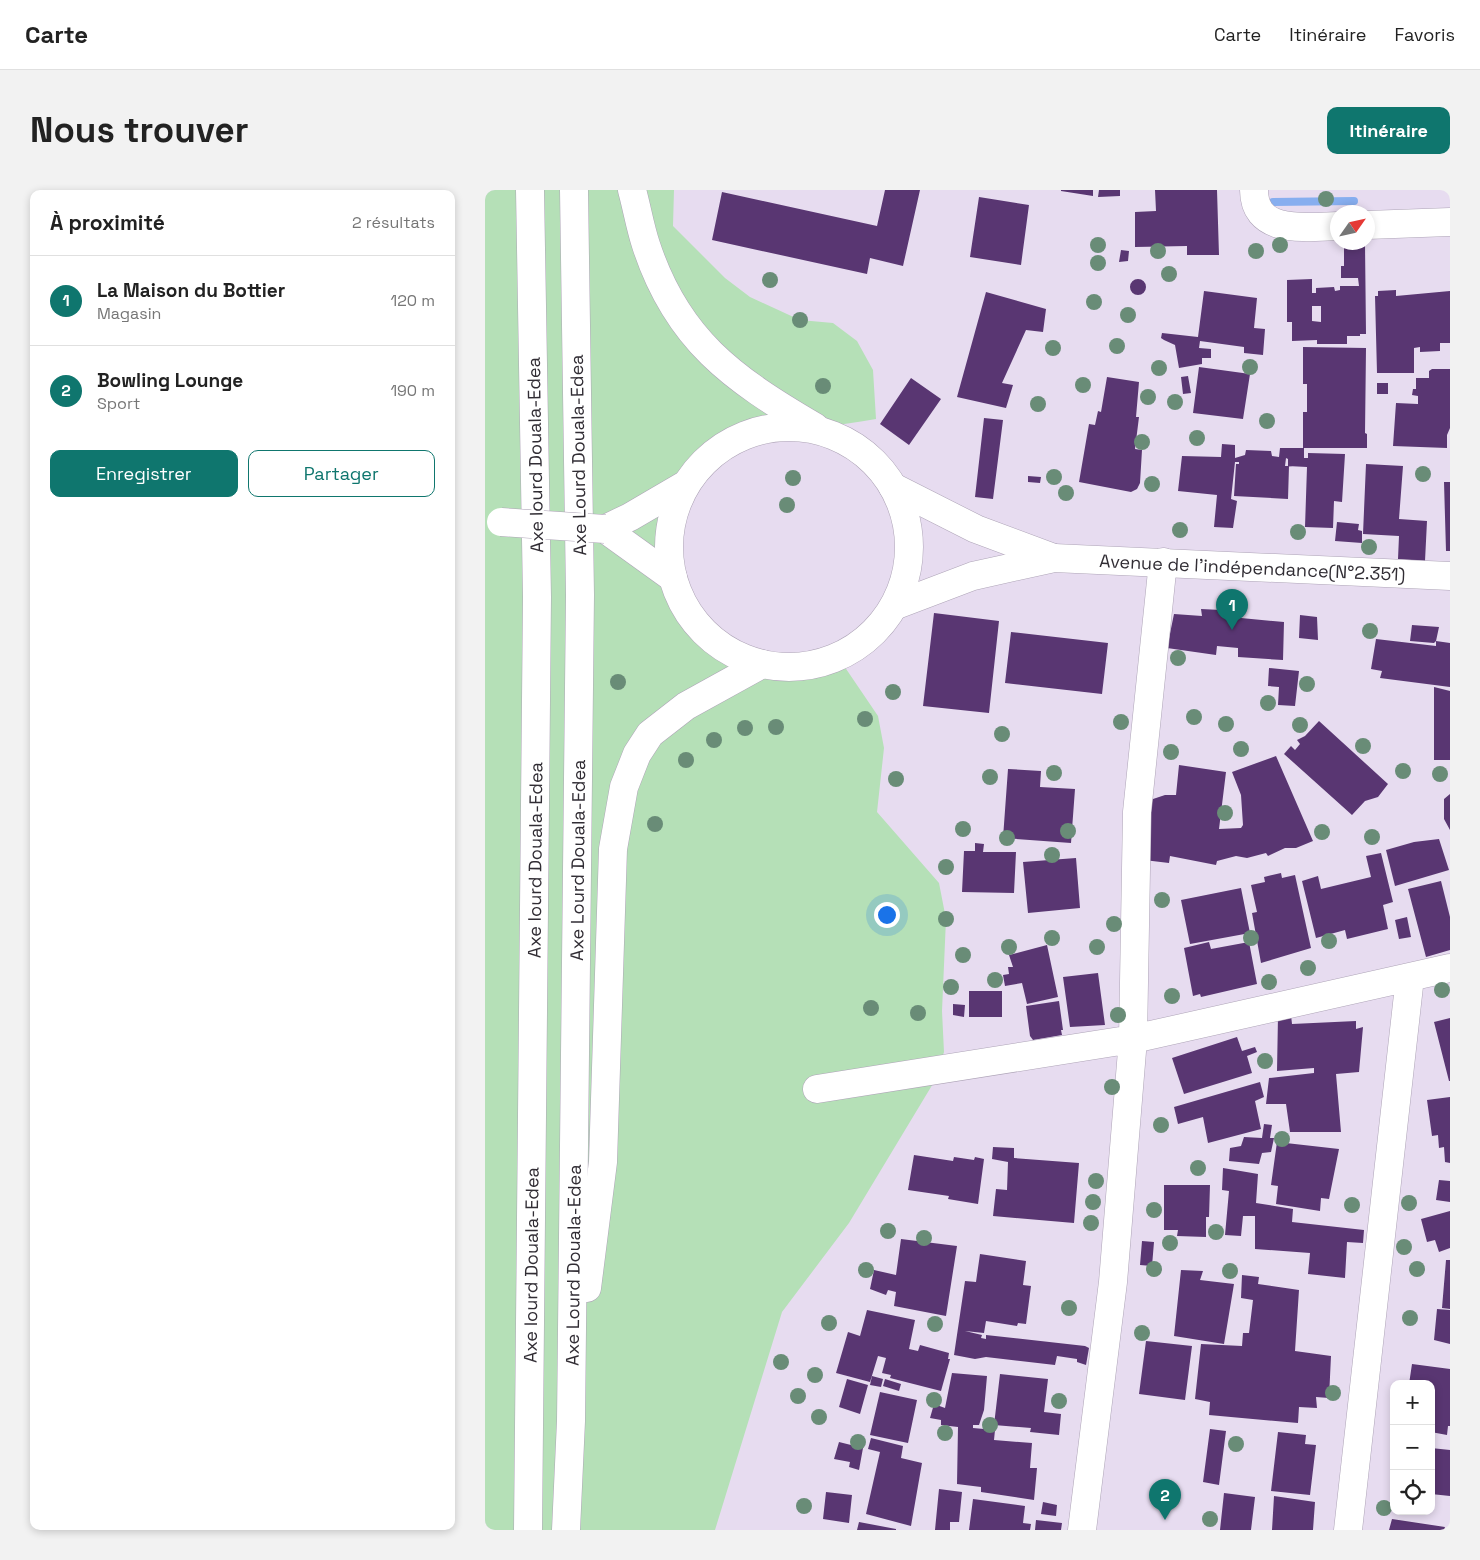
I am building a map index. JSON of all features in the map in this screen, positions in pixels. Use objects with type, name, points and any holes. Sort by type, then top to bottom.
[{"type":"main road","name":"Axe lourd Douala-Edea","points":[[528,1530],[537,597],[530,190]]},
{"type":"main road","name":"Axe Lourd Douala-Edea","points":[[566,1530],[571,1421],[581,595],[574,190]]},
{"type":"main road","points":[[632,190],[646,244],[656,272],[683,322],[701,345],[725,368],[771,401],[815,427],[853,445],[875,464],[893,487],[906,522],[908,567],[894,606],[879,627],[860,645],[838,657],[813,665],[796,667],[762,664],[723,648],[692,619],[673,578],[669,551],[671,520],[683,486],[701,463],[728,442],[760,429],[794,426],[815,427]]},
{"type":"main road","points":[[1254,196],[1265,217],[1277,225],[1295,227],[1330,226]]},
{"type":"main road","points":[[1375,225],[1450,222]]},
{"type":"main road","points":[[493,522],[605,529],[630,517],[683,486]]},
{"type":"main road","name":"Avenue de l'indépendance(N°2.351)","points":[[893,487],[975,529],[1055,558]]},
{"type":"main road","points":[[605,529],[673,578]]},
{"type":"main road","name":"Avenue de l'indépendance(N°2.351)","points":[[894,606],[973,576],[1055,558],[1450,576]]},
{"type":"main road","points":[[1082,1530],[1113,1282],[1133,1039],[1137,812],[1163,562]]},
{"type":"main road","points":[[571,1421],[603,1162],[613,849],[624,787],[637,754],[651,734],[686,706],[762,664]]},
{"type":"main road","points":[[817,1089],[1133,1039],[1450,968]]},
{"type":"main road","points":[[1348,1530],[1410,977]]},
{"type":"green space","points":[[485,190],[674,190],[673,226],[725,278],[750,297],[800,320],[833,323],[857,341],[873,370],[876,419],[823,426],[771,428],[749,432],[728,442],[696,470],[676,503],[669,540],[673,576],[688,610],[712,639],[745,659],[786,668],[806,667],[838,657],[878,716],[884,748],[877,812],[939,883],[946,919],[942,1011],[944,1052],[934,1082],[849,1223],[782,1312],[715,1530],[485,1530]]},
{"type":"building","points":[[885,190],[920,190],[903,266],[870,258],[867,274],[712,240],[722,192],[877,226]]},
{"type":"building","points":[[1093,190],[1093,196],[1061,191]]},
{"type":"building","points":[[1099,190],[1120,190],[1120,196],[1098,197]]},
{"type":"building","points":[[1155,190],[1217,190],[1219,255],[1187,255],[1187,246],[1135,247],[1135,212],[1156,211]]},
{"type":"building","points":[[979,197],[1029,205],[1021,265],[970,257]]},
{"type":"building","points":[[1121,250],[1129,251],[1128,261],[1119,262]]},
{"type":"building","points":[[1344,250],[1365,250],[1366,334],[1347,336],[1347,344],[1317,344],[1317,340],[1292,341],[1292,322],[1287,322],[1287,280],[1312,279],[1312,293],[1316,293],[1316,288],[1334,287],[1335,291],[1340,290],[1340,286],[1359,286],[1358,278],[1341,278],[1341,266],[1344,266]],"holes":[[[1312,306],[1321,306],[1321,322],[1312,321]]]},
{"type":"building","points":[[1138,279],[1144,281],[1146,287],[1144,293],[1138,295],[1132,293],[1130,287],[1132,281]]},
{"type":"building","points":[[1396,290],[1396,296],[1450,291],[1450,343],[1440,343],[1440,351],[1420,352],[1420,347],[1414,348],[1414,373],[1377,373],[1375,296],[1378,296],[1378,291]]},
{"type":"building","points":[[1204,291],[1257,298],[1254,328],[1265,329],[1263,355],[1244,353],[1244,347],[1200,341],[1199,348],[1211,349],[1211,358],[1202,358],[1202,364],[1179,368],[1175,345],[1161,338],[1162,333],[1198,337]]},
{"type":"building","points":[[986,292],[1046,309],[1043,332],[1026,330],[1002,383],[1013,385],[1006,408],[957,397]]},
{"type":"building","points":[[1303,347],[1366,348],[1365,433],[1367,434],[1367,448],[1304,448],[1304,458],[1308,458],[1308,453],[1345,454],[1342,502],[1334,501],[1333,528],[1305,527],[1307,467],[1289,466],[1288,499],[1234,496],[1236,464],[1239,464],[1239,462],[1235,462],[1231,499],[1237,501],[1233,528],[1214,527],[1217,495],[1178,491],[1182,456],[1221,457],[1222,444],[1235,445],[1235,458],[1245,455],[1246,450],[1271,451],[1272,456],[1279,457],[1280,448],[1303,448],[1303,412],[1307,412],[1307,384],[1303,384]],"holes":[[[1286,458],[1288,459],[1288,466],[1285,466]]]},
{"type":"building","points":[[1199,367],[1250,374],[1243,419],[1193,413]]},
{"type":"building","points":[[1432,369],[1450,369],[1450,428],[1447,435],[1447,448],[1393,446],[1396,403],[1418,404],[1418,396],[1412,395],[1413,389],[1416,389],[1416,378],[1429,378],[1429,371]]},
{"type":"building","points":[[1188,376],[1191,393],[1183,394],[1181,377]]},
{"type":"building","points":[[1107,377],[1139,382],[1136,417],[1139,417],[1135,449],[1142,450],[1140,483],[1137,489],[1131,492],[1079,482],[1089,424],[1095,425],[1098,411],[1101,412]]},
{"type":"building","points":[[911,378],[941,399],[909,445],[880,424]]},
{"type":"building","points":[[1377,383],[1388,383],[1388,394],[1377,394]]},
{"type":"building","points":[[984,418],[1003,420],[993,499],[975,497]]},
{"type":"building","points":[[1366,464],[1403,466],[1399,519],[1427,521],[1425,561],[1398,559],[1399,536],[1363,534]]},
{"type":"building","points":[[1028,476],[1041,477],[1040,483],[1028,482]]},
{"type":"building","points":[[1444,482],[1450,482],[1450,551],[1446,551]]},
{"type":"building","points":[[1337,522],[1359,524],[1358,530],[1362,531],[1362,543],[1335,541]]},
{"type":"building","points":[[1201,609],[1241,611],[1241,618],[1284,622],[1283,660],[1238,657],[1238,648],[1217,646],[1216,655],[1167,648],[1174,614],[1202,616]]},
{"type":"building","points":[[934,613],[999,621],[989,713],[923,706]]},
{"type":"building","points":[[1300,615],[1317,617],[1318,640],[1299,638]]},
{"type":"building","points":[[1412,625],[1439,627],[1436,641],[1434,643],[1410,641]]},
{"type":"building","points":[[1011,632],[1108,643],[1102,694],[1005,683]]},
{"type":"building","points":[[1376,639],[1436,646],[1436,641],[1450,643],[1450,687],[1380,678],[1382,671],[1371,669]]},
{"type":"building","points":[[1269,668],[1299,671],[1295,706],[1278,705],[1279,687],[1268,686]]},
{"type":"building","points":[[1434,687],[1450,691],[1450,760],[1434,760]]},
{"type":"building","points":[[1319,721],[1388,784],[1378,797],[1365,801],[1352,815],[1284,754],[1291,746],[1295,750],[1300,744],[1297,740],[1305,736]]},
{"type":"building","points":[[1276,756],[1313,841],[1296,848],[1285,848],[1268,856],[1266,853],[1247,858],[1236,856],[1217,861],[1216,865],[1170,856],[1169,863],[1144,860],[1150,800],[1165,795],[1176,795],[1179,765],[1226,772],[1219,829],[1241,828],[1243,825],[1241,795],[1232,772]]},
{"type":"building","points":[[1008,769],[1041,771],[1040,787],[1075,789],[1071,843],[1003,838]]},
{"type":"building","points":[[1450,794],[1450,830],[1444,819],[1444,799]]},
{"type":"building","points":[[1439,839],[1449,870],[1395,886],[1386,850],[1414,842]]},
{"type":"building","points":[[975,843],[984,844],[983,852],[1016,852],[1014,893],[962,892],[964,851],[975,851]]},
{"type":"building","points":[[1381,853],[1393,902],[1383,905],[1388,929],[1347,939],[1345,930],[1316,938],[1302,881],[1318,876],[1321,889],[1371,877],[1366,856]]},
{"type":"building","points":[[1076,858],[1080,908],[1028,913],[1023,862]]},
{"type":"building","points":[[1281,873],[1282,878],[1295,875],[1311,948],[1261,963],[1252,913],[1257,912],[1251,885],[1265,882],[1264,877]]},
{"type":"building","points":[[1441,881],[1450,917],[1450,950],[1426,957],[1408,889]]},
{"type":"building","points":[[1241,888],[1250,933],[1190,944],[1181,900]]},
{"type":"building","points":[[1407,917],[1411,937],[1399,939],[1395,920]]},
{"type":"building","points":[[1209,942],[1211,949],[1249,942],[1257,984],[1201,997],[1200,994],[1193,996],[1184,948]]},
{"type":"building","points":[[1047,945],[1058,997],[1027,1004],[1022,983],[1005,986],[1003,975],[1009,974],[1008,967],[1013,967],[1009,955]]},
{"type":"building","points":[[1098,973],[1105,1025],[1070,1027],[1063,977]]},
{"type":"building","points":[[969,991],[1002,991],[1002,1017],[969,1017]]},
{"type":"building","points":[[1059,1001],[1062,1035],[1033,1040],[1030,1036],[1026,1006]]},
{"type":"building","points":[[953,1004],[965,1005],[964,1017],[953,1015]]},
{"type":"building","points":[[1291,1015],[1292,1024],[1356,1021],[1356,1029],[1363,1027],[1359,1072],[1336,1074],[1341,1132],[1290,1132],[1286,1104],[1266,1104],[1269,1078],[1314,1073],[1314,1068],[1277,1071],[1278,1016]]},
{"type":"building","points":[[1450,1018],[1450,1081],[1449,1081],[1434,1022]]},
{"type":"building","points":[[1237,1037],[1242,1051],[1255,1047],[1257,1052],[1247,1056],[1252,1073],[1184,1094],[1172,1058]]},
{"type":"building","points":[[1260,1082],[1264,1097],[1255,1101],[1261,1129],[1208,1143],[1203,1117],[1178,1124],[1174,1107]]},
{"type":"building","points":[[1450,1097],[1450,1163],[1445,1162],[1444,1147],[1439,1148],[1438,1135],[1432,1136],[1427,1100]]},
{"type":"building","points":[[1264,1124],[1272,1125],[1270,1138],[1274,1138],[1271,1152],[1262,1153],[1259,1164],[1229,1161],[1230,1148],[1241,1146],[1244,1137],[1262,1138]]},
{"type":"building","points":[[1277,1142],[1339,1149],[1329,1199],[1321,1198],[1320,1211],[1276,1204],[1278,1186],[1271,1185]]},
{"type":"building","points":[[993,1147],[1014,1148],[1014,1158],[1079,1163],[1074,1223],[993,1216],[996,1189],[1007,1190],[1008,1162],[992,1159]]},
{"type":"building","points":[[914,1155],[953,1161],[954,1157],[974,1160],[975,1157],[984,1159],[978,1204],[948,1199],[949,1196],[908,1190]]},
{"type":"building","points":[[1223,1168],[1258,1174],[1256,1203],[1293,1209],[1292,1222],[1364,1230],[1363,1243],[1347,1242],[1345,1278],[1308,1274],[1310,1253],[1255,1249],[1255,1216],[1243,1216],[1241,1236],[1225,1235],[1229,1191],[1222,1190]]},
{"type":"building","points":[[1439,1180],[1450,1181],[1450,1202],[1436,1200]]},
{"type":"building","points":[[1164,1185],[1210,1185],[1209,1217],[1206,1217],[1206,1237],[1177,1236],[1178,1230],[1164,1230]]},
{"type":"building","points":[[1450,1211],[1450,1248],[1439,1252],[1435,1240],[1427,1242],[1421,1219]]},
{"type":"building","points":[[901,1239],[957,1246],[946,1316],[894,1306],[896,1292],[888,1290],[886,1295],[870,1289],[874,1270],[896,1275]]},
{"type":"building","points":[[1142,1241],[1154,1242],[1152,1266],[1140,1265]]},
{"type":"building","points":[[980,1254],[1026,1261],[1023,1285],[1031,1286],[1026,1324],[1018,1323],[1017,1326],[986,1321],[984,1333],[965,1331],[982,1335],[981,1338],[986,1339],[986,1335],[1085,1346],[1089,1348],[1086,1365],[1077,1362],[1077,1359],[1057,1356],[1055,1365],[986,1357],[975,1359],[954,1355],[965,1281],[976,1282]]},
{"type":"building","points":[[1446,1260],[1450,1260],[1450,1309],[1442,1308]]},
{"type":"building","points":[[1181,1270],[1203,1271],[1200,1280],[1234,1284],[1224,1344],[1174,1336]]},
{"type":"building","points":[[1242,1275],[1259,1277],[1258,1284],[1299,1290],[1295,1351],[1331,1356],[1329,1398],[1316,1397],[1317,1408],[1299,1407],[1298,1423],[1209,1415],[1210,1402],[1195,1399],[1201,1344],[1242,1346],[1243,1333],[1249,1333],[1253,1300],[1241,1298]]},
{"type":"building","points":[[1437,1309],[1450,1310],[1450,1344],[1434,1340]]},
{"type":"building","points":[[867,1310],[915,1320],[909,1349],[918,1351],[920,1345],[949,1353],[948,1359],[950,1359],[941,1391],[890,1378],[891,1375],[882,1373],[886,1358],[878,1356],[870,1382],[836,1373],[848,1332],[860,1336]]},
{"type":"building","points":[[1146,1341],[1192,1346],[1185,1400],[1139,1394]]},
{"type":"building","points":[[1412,1364],[1450,1369],[1450,1426],[1448,1426],[1447,1435],[1435,1433],[1435,1380],[1410,1380]]},
{"type":"building","points":[[952,1373],[987,1376],[984,1410],[979,1425],[973,1425],[973,1428],[995,1430],[994,1440],[1032,1443],[1030,1468],[1037,1468],[1034,1500],[981,1492],[981,1487],[957,1484],[958,1427],[941,1425],[941,1420],[930,1418],[934,1404],[945,1408]]},
{"type":"building","points":[[1000,1374],[1048,1379],[1044,1412],[1061,1414],[1059,1435],[1030,1432],[1031,1428],[994,1425]]},
{"type":"building","points":[[872,1376],[883,1379],[881,1387],[870,1385]]},
{"type":"building","points":[[847,1379],[868,1385],[860,1414],[839,1407]]},
{"type":"building","points":[[885,1379],[901,1384],[899,1391],[883,1386]]},
{"type":"building","points":[[880,1392],[917,1400],[908,1443],[870,1435]]},
{"type":"building","points":[[1210,1429],[1226,1431],[1219,1485],[1203,1482]]},
{"type":"building","points":[[1278,1432],[1306,1435],[1305,1444],[1316,1445],[1310,1495],[1271,1491]]},
{"type":"building","points":[[871,1438],[903,1446],[901,1458],[922,1463],[911,1526],[866,1514],[880,1452],[868,1449]]},
{"type":"building","points":[[839,1442],[863,1448],[859,1470],[849,1467],[850,1462],[834,1459]]},
{"type":"building","points":[[1435,1448],[1450,1450],[1450,1496],[1435,1494]]},
{"type":"building","points":[[939,1489],[962,1492],[959,1522],[950,1522],[950,1530],[935,1530]]},
{"type":"building","points":[[826,1492],[852,1495],[849,1523],[823,1519]]},
{"type":"building","points":[[1224,1493],[1255,1497],[1251,1530],[1220,1530]]},
{"type":"building","points":[[1274,1496],[1315,1502],[1313,1530],[1272,1530]]},
{"type":"building","points":[[973,1499],[1025,1506],[1023,1523],[1031,1524],[1030,1530],[969,1530]]},
{"type":"building","points":[[1043,1502],[1057,1505],[1056,1516],[1041,1514]]},
{"type":"building","points":[[1392,1519],[1445,1527],[1444,1530],[1389,1530]]},
{"type":"building","points":[[1036,1520],[1062,1523],[1061,1530],[1035,1530]]},
{"type":"building","points":[[859,1522],[896,1529],[896,1530],[857,1530]]},
{"type":"waterway","points":[[1273,202],[1354,201]]},
{"type":"place","name":"La Maison du Bottier","points":[[1232,630]]},
{"type":"place","name":"Bowling Lounge","points":[[1165,1520]]}]
